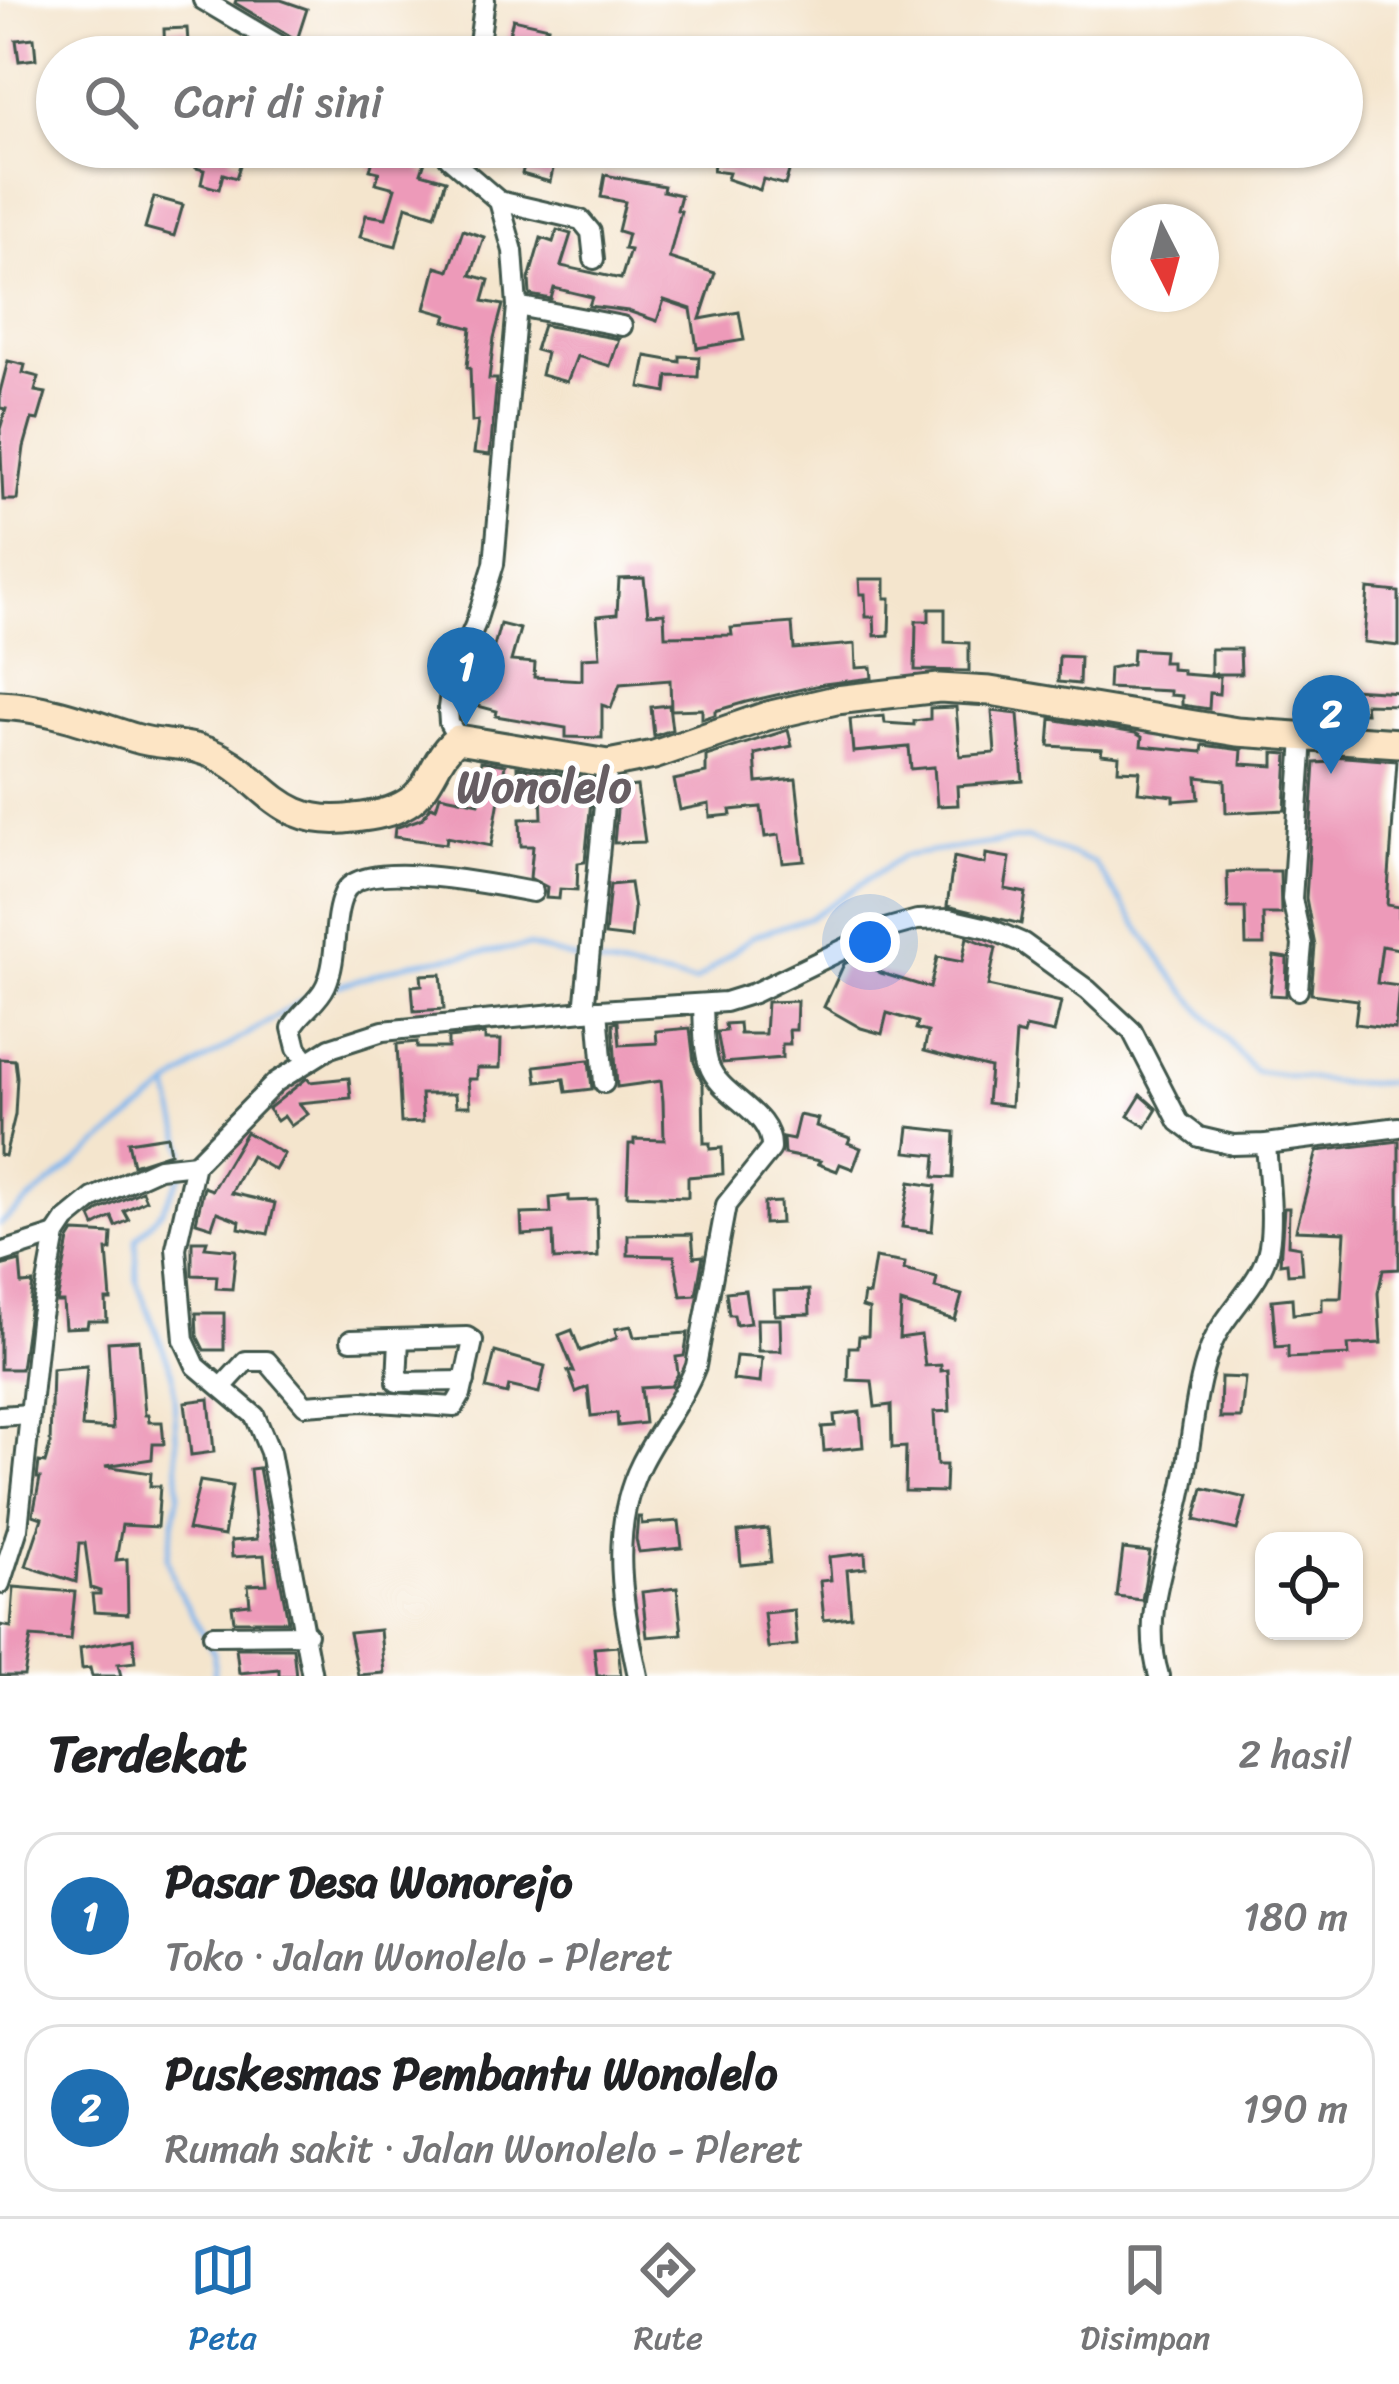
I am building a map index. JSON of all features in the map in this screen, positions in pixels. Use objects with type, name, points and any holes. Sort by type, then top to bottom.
[{"type":"main road","points":[[0,705],[65,715],[135,738],[197,748],[228,763],[290,810],[329,821],[385,813],[409,802],[427,787],[458,739],[608,764],[836,700],[939,688],[990,691],[1237,732],[1399,743]]},
{"type":"street","points":[[203,0],[264,36]]},
{"type":"street","points":[[481,36],[485,0]]},
{"type":"street","points":[[464,168],[499,201],[581,220],[591,232],[594,259]]},
{"type":"street","points":[[458,739],[448,723],[448,708],[452,679],[494,564],[517,306],[513,250],[499,201]]},
{"type":"street","points":[[517,306],[622,326]]},
{"type":"street","points":[[1298,990],[1302,945],[1292,899],[1303,738]]},
{"type":"street","points":[[604,1083],[591,1011],[590,970],[608,764]]},
{"type":"street","points":[[308,1062],[297,1048],[292,1028],[329,978],[341,902],[346,888],[355,881],[372,876],[427,877],[533,892]]},
{"type":"street","points":[[312,1676],[269,1452],[255,1416],[196,1366],[184,1340],[176,1248],[195,1164],[276,1082],[330,1048],[383,1031],[591,1011],[703,1006],[754,993],[901,924],[949,919],[988,928],[1023,944],[1088,991],[1132,1031],[1179,1122],[1199,1137],[1233,1145],[1266,1144],[1399,1127]]},
{"type":"street","points":[[638,1676],[621,1567],[622,1520],[629,1487],[686,1392],[696,1366],[726,1205],[771,1149],[772,1137],[766,1127],[708,1063],[703,1006]]},
{"type":"street","points":[[1160,1676],[1153,1655],[1151,1615],[1182,1492],[1208,1353],[1269,1248],[1266,1144]]},
{"type":"street","points":[[3,1573],[18,1528],[29,1414],[56,1235],[93,1198],[170,1165],[195,1164]]},
{"type":"street","points":[[0,1253],[56,1235]]},
{"type":"street","points":[[223,1385],[246,1361],[267,1361],[304,1405],[363,1401],[454,1406],[473,1341],[466,1337],[351,1340]]},
{"type":"street","points":[[399,1339],[397,1382],[465,1381]]},
{"type":"street","points":[[0,1416],[29,1414]]},
{"type":"street","points":[[213,1635],[307,1634]]},
{"type":"building","points":[[281,0],[307,9],[298,36],[290,36],[235,3]]},
{"type":"building","points":[[513,19],[548,27],[546,36],[509,36]]},
{"type":"building","points":[[187,28],[188,36],[164,36],[164,29]]},
{"type":"building","points":[[34,38],[36,59],[19,61],[16,40]]},
{"type":"building","points":[[196,168],[239,168],[236,178],[223,174],[219,189],[201,184],[204,170]]},
{"type":"building","points":[[423,168],[421,173],[446,180],[435,215],[406,206],[396,246],[360,237],[366,215],[386,218],[395,188],[376,183],[379,172],[370,170]]},
{"type":"building","points":[[524,168],[553,168],[550,182],[522,174]]},
{"type":"building","points":[[790,168],[785,185],[763,179],[760,190],[727,179],[729,173],[713,171]]},
{"type":"building","points":[[605,175],[664,186],[663,191],[681,195],[669,258],[715,273],[700,319],[739,312],[744,340],[697,348],[691,309],[664,300],[657,321],[589,306],[592,297],[554,288],[551,299],[530,295],[529,279],[541,238],[553,242],[557,230],[571,234],[561,266],[621,279],[630,250],[624,249],[628,234],[618,231],[625,202],[601,197]]},
{"type":"building","points":[[154,197],[183,205],[174,236],[145,228]]},
{"type":"building","points":[[463,230],[484,237],[471,275],[489,280],[483,301],[503,305],[489,379],[497,379],[490,455],[474,453],[478,421],[472,422],[467,367],[471,328],[425,309],[436,267],[449,271]]},
{"type":"building","points":[[543,325],[619,339],[610,366],[577,356],[567,382],[541,375],[546,353],[535,350]]},
{"type":"building","points":[[646,356],[680,362],[680,356],[699,357],[698,377],[668,376],[666,392],[640,387]]},
{"type":"building","points":[[8,361],[25,365],[23,373],[39,377],[35,391],[46,393],[24,447],[17,500],[3,500],[0,429],[6,409],[0,408],[0,392]]},
{"type":"building","points":[[644,578],[648,614],[664,613],[665,636],[732,635],[731,628],[792,623],[794,649],[855,644],[856,668],[871,667],[872,678],[746,702],[702,719],[702,709],[671,710],[670,680],[620,684],[611,708],[602,705],[602,738],[566,737],[566,728],[496,716],[497,711],[478,706],[500,624],[520,629],[511,661],[535,663],[534,677],[582,680],[582,658],[600,657],[597,616],[617,614],[619,579]]},
{"type":"building","points":[[859,579],[885,579],[885,598],[890,598],[889,635],[875,636],[874,617],[866,617]]},
{"type":"building","points":[[1368,589],[1399,592],[1399,646],[1364,642]]},
{"type":"building","points":[[929,609],[945,609],[945,642],[969,643],[969,671],[915,670],[916,621],[929,621]]},
{"type":"building","points":[[1133,649],[1164,651],[1163,662],[1171,662],[1171,669],[1183,670],[1183,674],[1220,677],[1219,694],[1210,693],[1209,709],[1182,705],[1182,696],[1170,695],[1170,691],[1108,688],[1109,668],[1132,664]]},
{"type":"building","points":[[1211,649],[1240,649],[1241,674],[1211,674]]},
{"type":"building","points":[[1059,656],[1080,657],[1079,684],[1058,682]]},
{"type":"building","points":[[1350,689],[1399,692],[1399,705],[1365,704],[1366,713],[1350,713]]},
{"type":"building","points":[[669,705],[672,730],[654,736],[651,707]]},
{"type":"building","points":[[956,707],[960,756],[995,753],[992,711],[1018,714],[1023,781],[957,786],[958,805],[937,806],[934,767],[911,769],[909,747],[853,752],[850,719],[884,716],[885,723],[914,725],[914,721],[930,719],[930,708]]},
{"type":"building","points":[[1051,719],[1135,733],[1142,737],[1141,746],[1242,750],[1241,764],[1274,766],[1274,753],[1288,754],[1285,810],[1226,813],[1225,780],[1197,777],[1199,799],[1174,801],[1174,796],[1138,792],[1140,771],[1118,770],[1119,756],[1101,754],[1102,749],[1049,746]]},
{"type":"building","points":[[788,730],[792,746],[755,754],[757,783],[796,779],[805,861],[783,863],[779,835],[765,837],[761,807],[710,817],[709,804],[680,810],[674,780],[706,773],[706,756]]},
{"type":"building","points":[[1332,756],[1397,761],[1387,905],[1399,907],[1399,949],[1382,946],[1377,983],[1399,986],[1395,1029],[1355,1024],[1358,1000],[1311,994],[1315,946],[1306,898],[1315,763],[1332,762]]},
{"type":"building","points":[[481,761],[505,765],[491,846],[447,837],[446,844],[394,837],[395,828],[423,818],[431,806],[436,808],[440,795],[479,803]]},
{"type":"building","points":[[517,767],[593,780],[585,862],[578,863],[577,890],[560,889],[559,899],[546,898],[547,887],[530,878],[533,846],[521,846],[520,819],[542,818],[541,792],[518,793]]},
{"type":"building","points":[[637,786],[645,842],[614,843],[619,788]]},
{"type":"building","points":[[986,854],[1010,858],[1005,889],[1026,893],[1021,924],[947,906],[954,857],[985,864]]},
{"type":"building","points":[[1280,871],[1281,914],[1263,914],[1264,945],[1246,945],[1245,908],[1228,908],[1227,872]]},
{"type":"building","points":[[630,883],[631,938],[605,935],[610,885]]},
{"type":"building","points":[[967,937],[996,948],[988,986],[1061,1002],[1054,1033],[1026,1027],[1024,1035],[1016,1033],[1011,1106],[987,1103],[990,1068],[924,1051],[928,1032],[916,1029],[918,1022],[887,1013],[882,1034],[824,1007],[844,964],[855,959],[881,973],[930,988],[937,957],[962,962]]},
{"type":"building","points":[[1274,956],[1287,958],[1286,996],[1270,995]]},
{"type":"building","points":[[441,974],[444,1009],[414,1011],[412,986],[422,985],[421,975]]},
{"type":"building","points":[[797,1001],[796,1030],[789,1030],[790,1044],[782,1044],[782,1058],[723,1063],[717,1032],[726,1031],[725,1024],[739,1023],[740,1034],[765,1034],[767,1002]]},
{"type":"building","points":[[618,1022],[620,1045],[657,1043],[656,1031],[690,1028],[694,1062],[703,1084],[704,1143],[710,1143],[710,1149],[722,1148],[723,1174],[688,1177],[688,1197],[627,1195],[629,1144],[634,1139],[664,1140],[663,1101],[661,1081],[617,1087],[613,1023]]},
{"type":"building","points":[[485,1034],[485,1040],[501,1040],[500,1068],[477,1068],[477,1079],[468,1079],[470,1106],[456,1106],[455,1094],[421,1094],[423,1122],[401,1123],[397,1044],[448,1048],[448,1038]]},
{"type":"building","points":[[0,1059],[15,1060],[17,1077],[15,1115],[5,1156],[0,1155]]},
{"type":"building","points":[[589,1060],[592,1089],[566,1092],[564,1079],[537,1082],[535,1066]]},
{"type":"building","points":[[307,1078],[310,1082],[349,1078],[351,1098],[299,1103],[308,1114],[291,1126],[284,1116],[277,1121],[268,1109]]},
{"type":"building","points":[[1141,1095],[1157,1109],[1146,1127],[1128,1116]]},
{"type":"building","points":[[799,1115],[818,1119],[816,1126],[850,1138],[848,1143],[861,1148],[853,1169],[840,1164],[837,1171],[818,1164],[820,1161],[784,1154],[783,1138],[793,1140]]},
{"type":"building","points":[[909,1127],[955,1132],[953,1178],[934,1177],[936,1155],[906,1152]]},
{"type":"building","points":[[246,1132],[284,1154],[275,1170],[251,1156],[231,1193],[275,1203],[268,1234],[239,1228],[240,1221],[217,1212],[212,1227],[196,1222],[204,1187],[212,1190]]},
{"type":"building","points":[[167,1136],[170,1153],[133,1165],[128,1142]]},
{"type":"building","points":[[1399,1141],[1399,1269],[1383,1270],[1378,1293],[1381,1343],[1348,1345],[1349,1355],[1288,1358],[1288,1346],[1276,1347],[1272,1300],[1292,1298],[1293,1314],[1322,1311],[1322,1298],[1341,1298],[1345,1232],[1296,1230],[1317,1151]]},
{"type":"building","points":[[910,1182],[936,1186],[932,1231],[902,1227]]},
{"type":"building","points":[[142,1191],[146,1200],[124,1211],[129,1220],[116,1226],[112,1217],[95,1226],[91,1217],[100,1210]]},
{"type":"building","points":[[569,1196],[569,1201],[597,1200],[598,1257],[554,1260],[553,1233],[522,1235],[521,1214],[551,1213],[550,1198]]},
{"type":"building","points":[[780,1202],[781,1223],[764,1224],[764,1203]]},
{"type":"building","points":[[1284,1208],[1289,1208],[1288,1245],[1300,1247],[1302,1273],[1288,1274],[1287,1263],[1280,1264]]},
{"type":"building","points":[[74,1232],[112,1234],[111,1250],[107,1250],[111,1300],[106,1300],[107,1321],[65,1328],[63,1302],[57,1302]]},
{"type":"building","points":[[692,1234],[694,1257],[703,1256],[696,1295],[681,1296],[674,1256],[628,1255],[628,1235]]},
{"type":"building","points":[[192,1241],[236,1250],[232,1289],[216,1288],[217,1276],[192,1275]]},
{"type":"building","points":[[875,1258],[905,1263],[904,1270],[937,1278],[935,1288],[962,1295],[955,1320],[901,1303],[899,1338],[921,1335],[925,1366],[941,1365],[941,1371],[948,1370],[950,1411],[934,1412],[937,1465],[946,1465],[945,1492],[905,1491],[906,1447],[892,1448],[891,1405],[875,1407],[872,1381],[848,1380],[849,1347],[858,1347],[859,1336],[868,1336],[869,1309],[862,1307],[864,1294],[869,1295]]},
{"type":"building","points":[[20,1261],[22,1284],[33,1283],[21,1369],[0,1369],[0,1266]]},
{"type":"building","points":[[745,1290],[750,1323],[736,1325],[734,1315],[729,1315],[726,1292]]},
{"type":"building","points":[[809,1290],[810,1314],[775,1315],[774,1291]]},
{"type":"building","points":[[196,1313],[224,1313],[224,1350],[204,1350],[197,1336]]},
{"type":"building","points":[[757,1319],[780,1319],[781,1351],[758,1351]]},
{"type":"building","points":[[631,1326],[634,1337],[688,1333],[684,1356],[676,1357],[678,1374],[671,1386],[641,1388],[645,1423],[618,1426],[617,1413],[591,1416],[588,1387],[576,1392],[568,1371],[574,1372],[559,1335],[572,1330],[580,1351],[617,1338],[615,1329]]},
{"type":"building","points":[[139,1340],[145,1415],[149,1422],[162,1422],[164,1444],[153,1444],[152,1459],[105,1466],[151,1473],[150,1486],[160,1486],[157,1527],[122,1525],[116,1560],[127,1559],[128,1614],[94,1612],[92,1594],[100,1591],[91,1588],[85,1543],[79,1543],[76,1582],[26,1566],[42,1518],[33,1515],[39,1462],[45,1463],[50,1446],[52,1369],[87,1366],[82,1427],[113,1429],[108,1342]]},
{"type":"building","points":[[495,1352],[545,1366],[539,1393],[509,1386],[507,1394],[486,1389]]},
{"type":"building","points":[[736,1356],[762,1358],[760,1383],[733,1380]]},
{"type":"building","points":[[1221,1377],[1245,1378],[1241,1418],[1220,1418]]},
{"type":"building","points":[[209,1399],[214,1452],[191,1455],[185,1402]]},
{"type":"building","points":[[860,1412],[863,1447],[824,1451],[822,1427],[835,1426],[834,1415]]},
{"type":"building","points":[[259,1468],[288,1621],[234,1621],[232,1606],[250,1604],[248,1585],[267,1584],[264,1555],[232,1557],[231,1541],[257,1539],[250,1469]]},
{"type":"building","points":[[200,1481],[232,1486],[224,1536],[188,1530]]},
{"type":"building","points":[[1203,1488],[1246,1498],[1237,1530],[1195,1520]]},
{"type":"building","points":[[638,1517],[642,1524],[679,1521],[682,1548],[639,1552]]},
{"type":"building","points":[[768,1529],[771,1562],[741,1565],[738,1532]]},
{"type":"building","points":[[1123,1549],[1150,1552],[1142,1600],[1117,1597]]},
{"type":"building","points":[[865,1553],[866,1568],[847,1570],[851,1617],[824,1620],[820,1581],[831,1580],[829,1557]]},
{"type":"building","points":[[14,1587],[75,1592],[70,1640],[31,1637],[24,1676],[0,1676],[0,1625],[11,1627]]},
{"type":"building","points":[[677,1588],[682,1634],[647,1637],[642,1592]]},
{"type":"building","points":[[794,1610],[797,1645],[768,1648],[764,1613]]},
{"type":"building","points":[[380,1630],[384,1673],[358,1675],[349,1633]]},
{"type":"building","points":[[133,1638],[135,1662],[118,1664],[121,1676],[92,1676],[90,1668],[82,1669],[80,1648]]},
{"type":"building","points":[[618,1646],[621,1676],[597,1676],[594,1648]]},
{"type":"building","points":[[236,1648],[293,1648],[296,1676],[279,1676],[279,1669],[239,1673]]},
{"type":"waterway","points":[[594,964],[695,982],[753,936],[811,917],[903,856],[1028,838],[1094,863],[1174,978],[1254,1071],[1344,1083],[1399,1083]]},
{"type":"waterway","points":[[338,986],[411,963],[528,946],[583,961]]},
{"type":"waterway","points":[[0,1224],[193,1068],[309,996]]},
{"type":"waterway","points":[[169,1088],[185,1152]]},
{"type":"waterway","points":[[183,1171],[162,1210],[136,1239],[137,1282],[173,1374],[179,1493],[167,1558],[176,1586],[214,1653],[214,1676]]},
{"type":"place","name":"Pasar Desa Wonorejo","points":[[466,726]]},
{"type":"place","name":"Puskesmas Pembantu Wonolelo","points":[[1331,774]]},
{"type":"district","name":"Wonolelo","points":[[544,787]]}]
